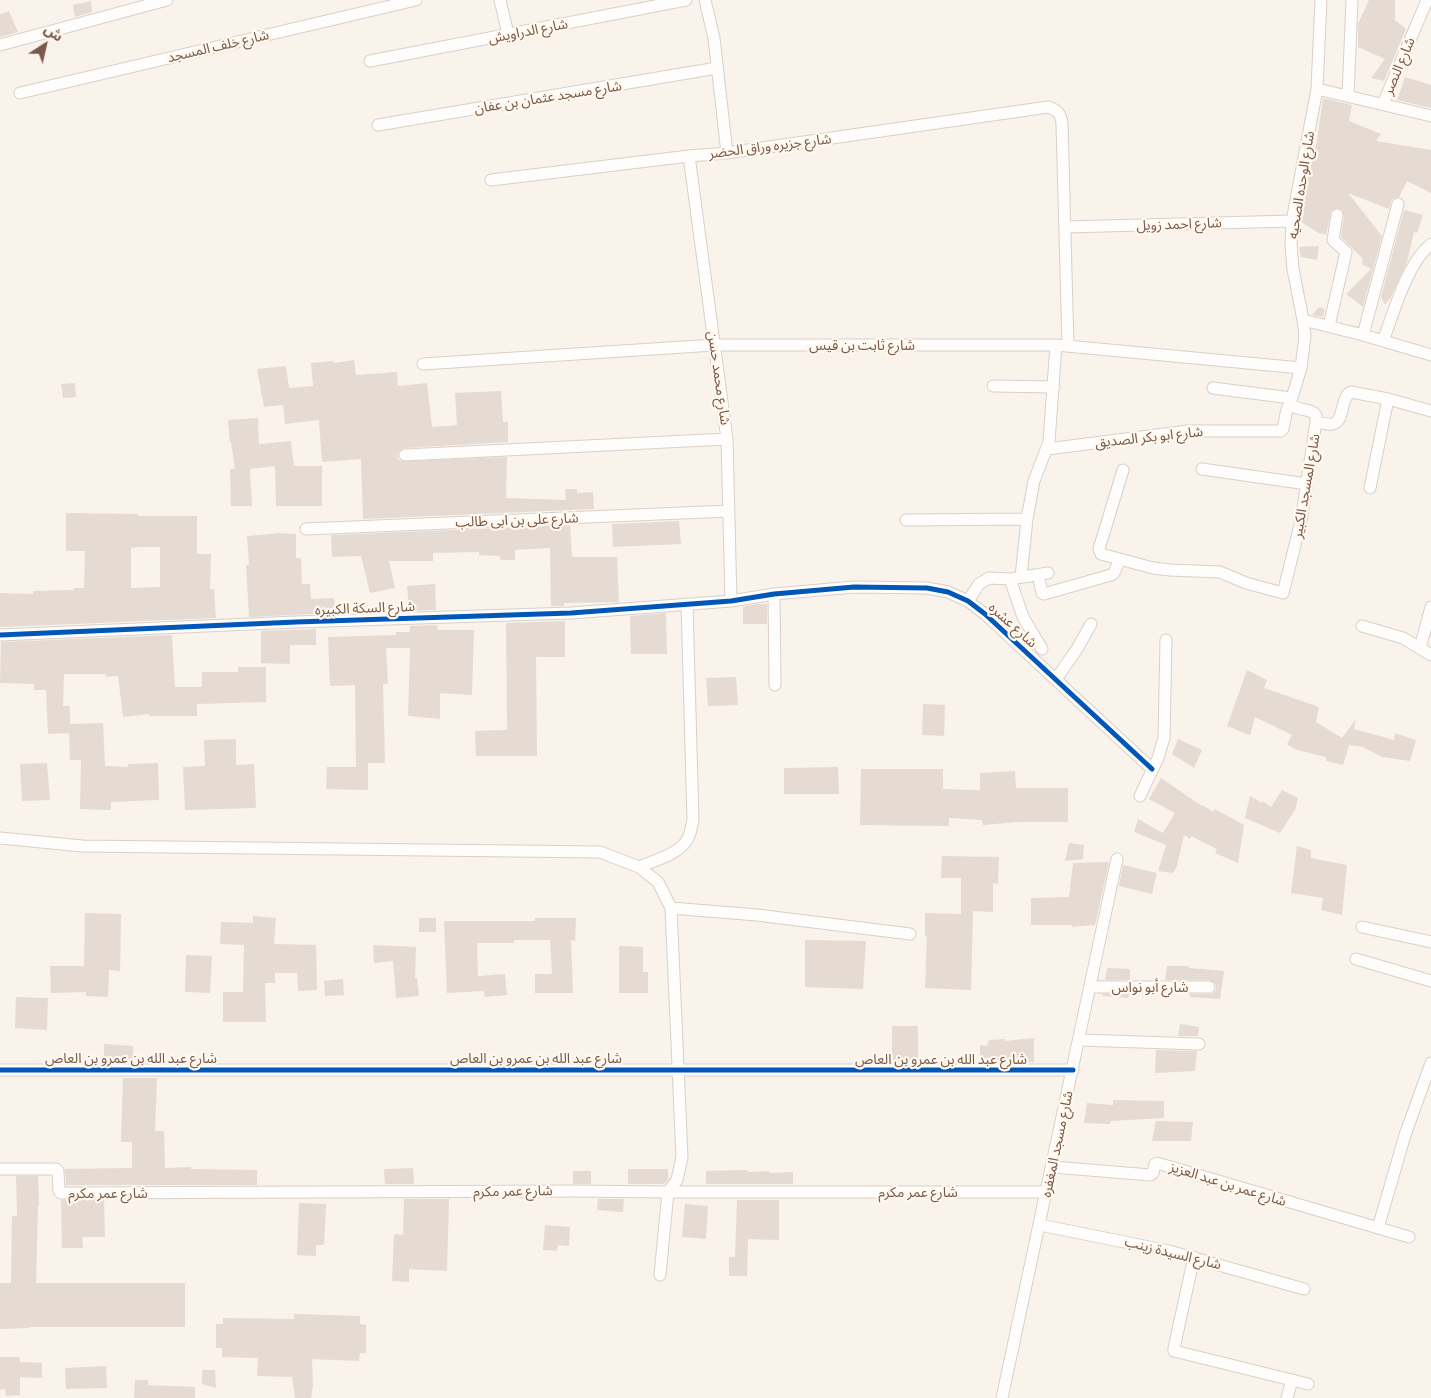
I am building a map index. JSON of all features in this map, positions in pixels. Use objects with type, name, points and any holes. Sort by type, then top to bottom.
[{"type":"street","points":[[0,46],[167,0]]},
{"type":"street","name":"شارع خلف المسجد","points":[[20,93],[416,0]]},
{"type":"street","points":[[500,0],[508,34]]},
{"type":"street","name":"شارع الدراويش","points":[[370,61],[686,0]]},
{"type":"street","points":[[705,0],[714,38],[727,153]]},
{"type":"street","name":"شارع الوحده الصحيه","points":[[1301,368],[1304,344],[1303,320],[1293,269],[1292,221],[1317,89],[1321,0]]},
{"type":"street","points":[[1348,96],[1352,0]]},
{"type":"street","name":"شارع النصر","points":[[1383,104],[1427,0]]},
{"type":"street","name":"شارع مسجد عثمان بن عفان","points":[[378,125],[717,68]]},
{"type":"street","points":[[1317,89],[1431,116]]},
{"type":"street","name":"شارع جزيره وراق الحضر","points":[[491,180],[727,153],[1048,107],[1056,109],[1061,115],[1065,227]]},
{"type":"street","name":"شارع محمد حسن","points":[[689,156],[727,439],[731,601]]},
{"type":"street","points":[[1362,334],[1398,204]]},
{"type":"street","points":[[1329,326],[1346,252],[1333,240],[1337,215]]},
{"type":"street","name":"شارع احمد زويل","points":[[1065,227],[1292,221]]},
{"type":"street","points":[[1065,227],[1068,346]]},
{"type":"street","points":[[1383,341],[1411,269],[1423,250],[1431,244]]},
{"type":"street","points":[[1303,320],[1362,334],[1431,355]]},
{"type":"street","name":"شارع ثابت بن قيس","points":[[423,364],[714,345],[1056,345],[1301,368]]},
{"type":"street","points":[[1042,649],[1023,617],[1015,578],[1034,481],[1047,449],[1054,387],[1056,345]]},
{"type":"street","points":[[1291,401],[1301,368]]},
{"type":"street","points":[[993,386],[1054,387]]},
{"type":"street","name":"شارع المسجد الكبير","points":[[1120,559],[1170,570],[1220,572],[1246,583],[1283,593],[1301,521],[1316,415],[1310,410],[1296,409],[1291,401],[1213,388]]},
{"type":"street","points":[[1316,422],[1333,424],[1337,422],[1346,396],[1351,392],[1388,399],[1431,412]]},
{"type":"street","points":[[1370,488],[1388,399]]},
{"type":"street","name":"شارع ابو بكر الصديق","points":[[1047,449],[1188,431],[1281,432],[1291,401]]},
{"type":"street","points":[[404,455],[727,439]]},
{"type":"street","points":[[1202,469],[1307,484]]},
{"type":"street","points":[[968,601],[979,584],[989,578],[1015,578],[1043,574],[1042,593],[1044,594],[1114,573],[1120,559],[1102,554],[1100,549],[1122,470]]},
{"type":"street","name":"شارع على بن ابى طالب","points":[[306,529],[729,511]]},
{"type":"street","points":[[906,520],[1027,519]]},
{"type":"street","name":"شارع عشره","points":[[731,601],[774,594],[854,587],[927,588],[948,592],[968,601],[985,614],[1152,769]]},
{"type":"street","points":[[774,594],[775,685]]},
{"type":"street","name":"شارع السكة الكبيره","points":[[0,635],[296,622],[571,613],[731,601]]},
{"type":"street","points":[[639,867],[683,845],[690,835],[693,820],[687,604]]},
{"type":"street","points":[[1420,648],[1431,607]]},
{"type":"street","points":[[1056,679],[1091,624]]},
{"type":"street","points":[[1362,626],[1403,638],[1431,655]]},
{"type":"street","points":[[1140,796],[1162,747],[1164,738],[1166,640]]},
{"type":"street","points":[[0,838],[91,846],[600,852],[639,867],[658,882],[671,908],[682,1157],[677,1180],[668,1192],[660,1276]]},
{"type":"street","name":"شارع مسجد المغفره","points":[[1002,1398],[1053,1167],[1117,859]]},
{"type":"street","points":[[671,908],[757,915],[910,934]]},
{"type":"street","points":[[1362,927],[1431,942]]},
{"type":"street","points":[[1356,960],[1431,981]]},
{"type":"street","name":"شارع أبو نواس","points":[[1090,987],[1209,988]]},
{"type":"street","points":[[1079,1040],[1198,1044]]},
{"type":"street","points":[[1378,1228],[1405,1136],[1431,1063]]},
{"type":"street","name":"شارع عبد الله بن عمرو بن العاص","points":[[0,1070],[1073,1070]]},
{"type":"street","name":"شارع عمر بن عبد العزيز","points":[[1053,1167],[1150,1175],[1153,1173],[1155,1163],[1158,1163],[1409,1237]]},
{"type":"street","name":"شارع عمر مكرم","points":[[0,1169],[56,1169],[58,1171],[58,1191],[61,1193],[1047,1192]]},
{"type":"street","name":"شارع السيدة زينب","points":[[1040,1225],[1144,1245],[1304,1289]]},
{"type":"street","points":[[1194,1258],[1174,1351],[1308,1384]]},
{"type":"street","points":[[1287,1398],[1292,1380]]},
{"type":"building","points":[[1369,0],[1395,0],[1395,20],[1406,29],[1384,81],[1371,78],[1385,59],[1358,47],[1358,24]]},
{"type":"building","points":[[91,1],[92,12],[75,17],[73,5]]},
{"type":"building","points":[[9,11],[18,32],[0,37],[0,14]]},
{"type":"building","points":[[1405,77],[1431,85],[1431,108],[1397,100]]},
{"type":"building","points":[[1323,98],[1352,105],[1349,121],[1381,134],[1376,141],[1431,150],[1431,193],[1407,181],[1399,197],[1392,199],[1389,209],[1348,193],[1382,236],[1363,307],[1346,294],[1371,269],[1362,264],[1363,259],[1341,237],[1344,216],[1342,210],[1338,208],[1331,211],[1326,235],[1320,234],[1300,221],[1317,141]]},
{"type":"building","points":[[1404,210],[1423,215],[1417,233],[1414,232],[1407,262],[1391,297],[1385,305],[1381,297]]},
{"type":"building","points":[[1319,246],[1317,260],[1301,257],[1299,247]]},
{"type":"building","points":[[1319,307],[1325,309],[1323,317],[1312,315]]},
{"type":"building","points":[[354,360],[356,375],[397,372],[398,386],[427,383],[432,427],[457,425],[455,393],[501,391],[503,422],[508,422],[508,442],[405,448],[398,452],[398,459],[401,461],[507,457],[506,498],[566,500],[565,489],[577,489],[577,493],[593,492],[594,509],[363,519],[361,459],[322,462],[319,420],[285,424],[283,405],[264,407],[257,369],[286,366],[289,388],[313,386],[311,363],[334,361],[334,363]]},
{"type":"building","points":[[75,383],[76,397],[63,398],[61,384]]},
{"type":"building","points":[[258,418],[259,444],[291,441],[294,466],[322,466],[322,506],[276,506],[275,466],[250,469],[252,506],[231,506],[230,469],[235,469],[228,420]]},
{"type":"building","points":[[66,513],[197,516],[197,554],[211,554],[210,589],[214,589],[216,618],[0,626],[0,593],[33,594],[33,591],[84,588],[85,551],[66,551]],"holes":[[[160,547],[160,587],[131,588],[131,548]]]},
{"type":"building","points":[[679,521],[681,544],[613,547],[612,524]]},
{"type":"building","points":[[570,525],[572,557],[617,557],[619,602],[564,603],[564,606],[551,606],[550,548],[515,550],[515,560],[500,560],[500,556],[479,555],[479,552],[433,553],[433,561],[389,561],[395,588],[370,593],[361,556],[332,557],[331,535]]},
{"type":"building","points":[[280,533],[296,534],[296,558],[301,558],[302,584],[310,584],[311,599],[334,598],[335,613],[249,617],[246,565],[249,565],[247,536]]},
{"type":"building","points":[[435,584],[436,610],[409,611],[407,586]]},
{"type":"building","points":[[767,604],[767,624],[743,624],[743,607]]},
{"type":"building","points":[[666,613],[667,654],[631,654],[630,616]]},
{"type":"building","points":[[565,621],[565,657],[536,657],[537,756],[476,756],[475,731],[507,730],[506,623]]},
{"type":"building","points":[[437,625],[438,630],[474,630],[472,695],[440,693],[440,719],[408,716],[410,648],[386,648],[388,684],[383,684],[385,763],[368,763],[368,790],[326,789],[327,767],[356,767],[355,685],[330,686],[328,637],[396,635],[396,632],[410,632],[410,626]]},
{"type":"building","points":[[316,629],[316,645],[290,645],[290,664],[261,663],[261,631]]},
{"type":"building","points":[[172,635],[175,687],[202,687],[202,672],[238,672],[238,667],[266,667],[266,702],[197,704],[197,716],[149,716],[149,714],[123,717],[118,676],[106,677],[106,674],[64,674],[63,706],[70,706],[70,724],[103,723],[105,766],[128,767],[128,764],[158,763],[159,800],[111,802],[111,810],[80,809],[81,760],[70,760],[69,733],[48,734],[46,690],[34,690],[34,684],[0,683],[1,642]]},
{"type":"building","points":[[1247,670],[1267,680],[1264,688],[1319,707],[1316,722],[1342,738],[1356,719],[1354,729],[1394,740],[1395,733],[1416,740],[1410,761],[1382,757],[1363,747],[1349,745],[1343,765],[1326,761],[1326,757],[1294,749],[1287,744],[1292,735],[1255,717],[1250,735],[1227,726]]},
{"type":"building","points":[[736,677],[738,705],[708,706],[706,678]]},
{"type":"building","points":[[923,704],[945,705],[944,736],[922,735]]},
{"type":"building","points":[[236,739],[236,765],[254,764],[256,808],[185,810],[183,767],[205,766],[204,740]]},
{"type":"building","points":[[1178,739],[1202,750],[1194,768],[1172,754]]},
{"type":"building","points":[[47,763],[50,800],[22,801],[20,764]]},
{"type":"building","points":[[838,767],[839,794],[784,794],[784,768]]},
{"type":"building","points":[[861,769],[943,769],[943,789],[980,790],[980,773],[1015,771],[1016,788],[1068,788],[1068,822],[1018,822],[983,825],[982,820],[949,818],[949,826],[860,825]]},
{"type":"building","points":[[1161,778],[1202,806],[1213,812],[1215,809],[1244,825],[1238,863],[1215,853],[1217,849],[1191,836],[1190,839],[1184,835],[1177,866],[1173,873],[1158,871],[1166,845],[1134,832],[1138,819],[1163,833],[1175,813],[1149,799]]},
{"type":"building","points":[[1282,790],[1298,798],[1295,810],[1280,833],[1245,818],[1250,796],[1262,803],[1263,801],[1271,807]]},
{"type":"building","points":[[1069,843],[1084,845],[1083,859],[1065,861]]},
{"type":"building","points":[[1297,846],[1311,850],[1311,858],[1347,865],[1342,915],[1321,910],[1323,898],[1291,893]]},
{"type":"building","points":[[942,856],[999,857],[998,884],[993,883],[993,912],[973,911],[971,990],[925,988],[927,936],[925,936],[925,913],[961,914],[961,878],[941,878]]},
{"type":"building","points":[[1109,862],[1095,925],[1072,927],[1072,925],[1031,925],[1031,898],[1069,897],[1073,863]]},
{"type":"building","points":[[1123,865],[1157,873],[1152,894],[1119,886]]},
{"type":"building","points":[[85,913],[121,914],[120,971],[109,970],[108,997],[86,996],[86,992],[51,993],[50,966],[84,966]]},
{"type":"building","points":[[253,916],[276,918],[274,944],[316,945],[317,990],[298,991],[297,973],[275,973],[275,983],[265,983],[266,1022],[223,1022],[223,992],[243,992],[244,945],[220,944],[221,922],[253,923]]},
{"type":"building","points":[[419,918],[436,918],[436,932],[419,932]]},
{"type":"building","points":[[535,918],[576,918],[575,941],[571,940],[573,993],[535,993],[535,974],[552,974],[550,940],[514,940],[514,943],[477,943],[478,976],[505,974],[507,995],[485,997],[484,991],[447,993],[444,921],[535,921]]},
{"type":"building","points":[[805,940],[866,941],[863,989],[805,987]]},
{"type":"building","points":[[373,945],[416,947],[415,978],[417,978],[419,996],[396,998],[393,961],[374,963]]},
{"type":"building","points":[[619,946],[643,947],[643,972],[648,972],[648,993],[619,993]]},
{"type":"building","points":[[186,955],[212,956],[210,993],[185,992]]},
{"type":"building","points":[[1167,966],[1189,966],[1189,968],[1224,971],[1220,999],[1190,997],[1190,994],[1212,994],[1216,990],[1216,984],[1209,980],[1165,980]]},
{"type":"building","points":[[1107,968],[1130,969],[1130,980],[1105,980]]},
{"type":"building","points":[[343,979],[344,995],[325,996],[324,981]]},
{"type":"building","points":[[1103,994],[1129,994],[1128,998],[1102,996]]},
{"type":"building","points":[[16,997],[48,998],[47,1030],[15,1028]]},
{"type":"building","points":[[1180,1024],[1199,1027],[1198,1036],[1178,1036]]},
{"type":"building","points":[[892,1026],[918,1026],[918,1062],[892,1062]]},
{"type":"building","points":[[1034,1038],[1034,1062],[980,1062],[980,1045],[987,1046],[989,1040],[1005,1039],[1005,1041]]},
{"type":"building","points":[[104,1044],[133,1046],[133,1062],[104,1062]]},
{"type":"building","points":[[1156,1050],[1197,1051],[1195,1071],[1155,1073]]},
{"type":"building","points":[[123,1078],[157,1078],[155,1131],[164,1131],[165,1168],[191,1167],[191,1169],[257,1170],[257,1185],[66,1185],[65,1169],[132,1168],[132,1142],[121,1142]]},
{"type":"building","points":[[1113,1100],[1164,1101],[1164,1118],[1111,1121],[1110,1124],[1084,1123],[1087,1103],[1113,1105]]},
{"type":"building","points":[[1156,1121],[1193,1122],[1191,1141],[1152,1141]]},
{"type":"building","points":[[413,1168],[414,1184],[385,1184],[384,1169]]},
{"type":"building","points":[[628,1169],[668,1169],[668,1180],[664,1184],[628,1184]]},
{"type":"building","points":[[747,1170],[748,1172],[769,1171],[769,1173],[793,1172],[793,1184],[706,1184],[706,1171]]},
{"type":"building","points":[[573,1171],[591,1171],[591,1184],[573,1184]]},
{"type":"building","points":[[16,1176],[38,1176],[39,1205],[36,1283],[185,1283],[185,1327],[29,1327],[0,1329],[0,1283],[11,1283],[12,1216],[17,1216]]},
{"type":"building","points":[[404,1199],[449,1199],[447,1271],[409,1269],[409,1282],[392,1281],[394,1234],[403,1235]]},
{"type":"building","points":[[598,1199],[624,1199],[623,1212],[597,1210]]},
{"type":"building","points":[[61,1200],[104,1200],[105,1237],[82,1237],[83,1248],[62,1248]]},
{"type":"building","points":[[737,1200],[779,1200],[779,1240],[748,1239],[747,1276],[729,1276],[729,1257],[735,1257]]},
{"type":"building","points":[[299,1203],[326,1204],[324,1245],[316,1245],[316,1256],[297,1255]]},
{"type":"building","points":[[685,1204],[708,1206],[706,1239],[682,1237]]},
{"type":"building","points":[[545,1225],[570,1227],[569,1246],[558,1245],[557,1251],[543,1250]]},
{"type":"building","points":[[294,1314],[360,1316],[360,1324],[366,1325],[366,1353],[360,1353],[359,1361],[312,1359],[313,1386],[311,1398],[295,1398],[292,1377],[257,1376],[258,1358],[222,1357],[222,1348],[216,1348],[216,1324],[223,1324],[223,1318],[294,1319]]},
{"type":"building","points":[[0,1357],[19,1357],[20,1362],[42,1363],[42,1378],[20,1377],[20,1395],[6,1396],[5,1389],[0,1390]]},
{"type":"building","points":[[106,1366],[107,1388],[66,1389],[65,1368]]},
{"type":"building","points":[[202,1370],[215,1370],[216,1388],[202,1384]]},
{"type":"building","points":[[135,1380],[148,1380],[148,1385],[195,1387],[195,1398],[134,1398]]},
{"type":"cycle path","points":[[0,635],[296,622],[571,613],[731,601],[774,594],[854,587],[927,588],[948,592],[968,601],[985,614],[1152,769]]},
{"type":"cycle path","points":[[0,1070],[1073,1070]]}]
